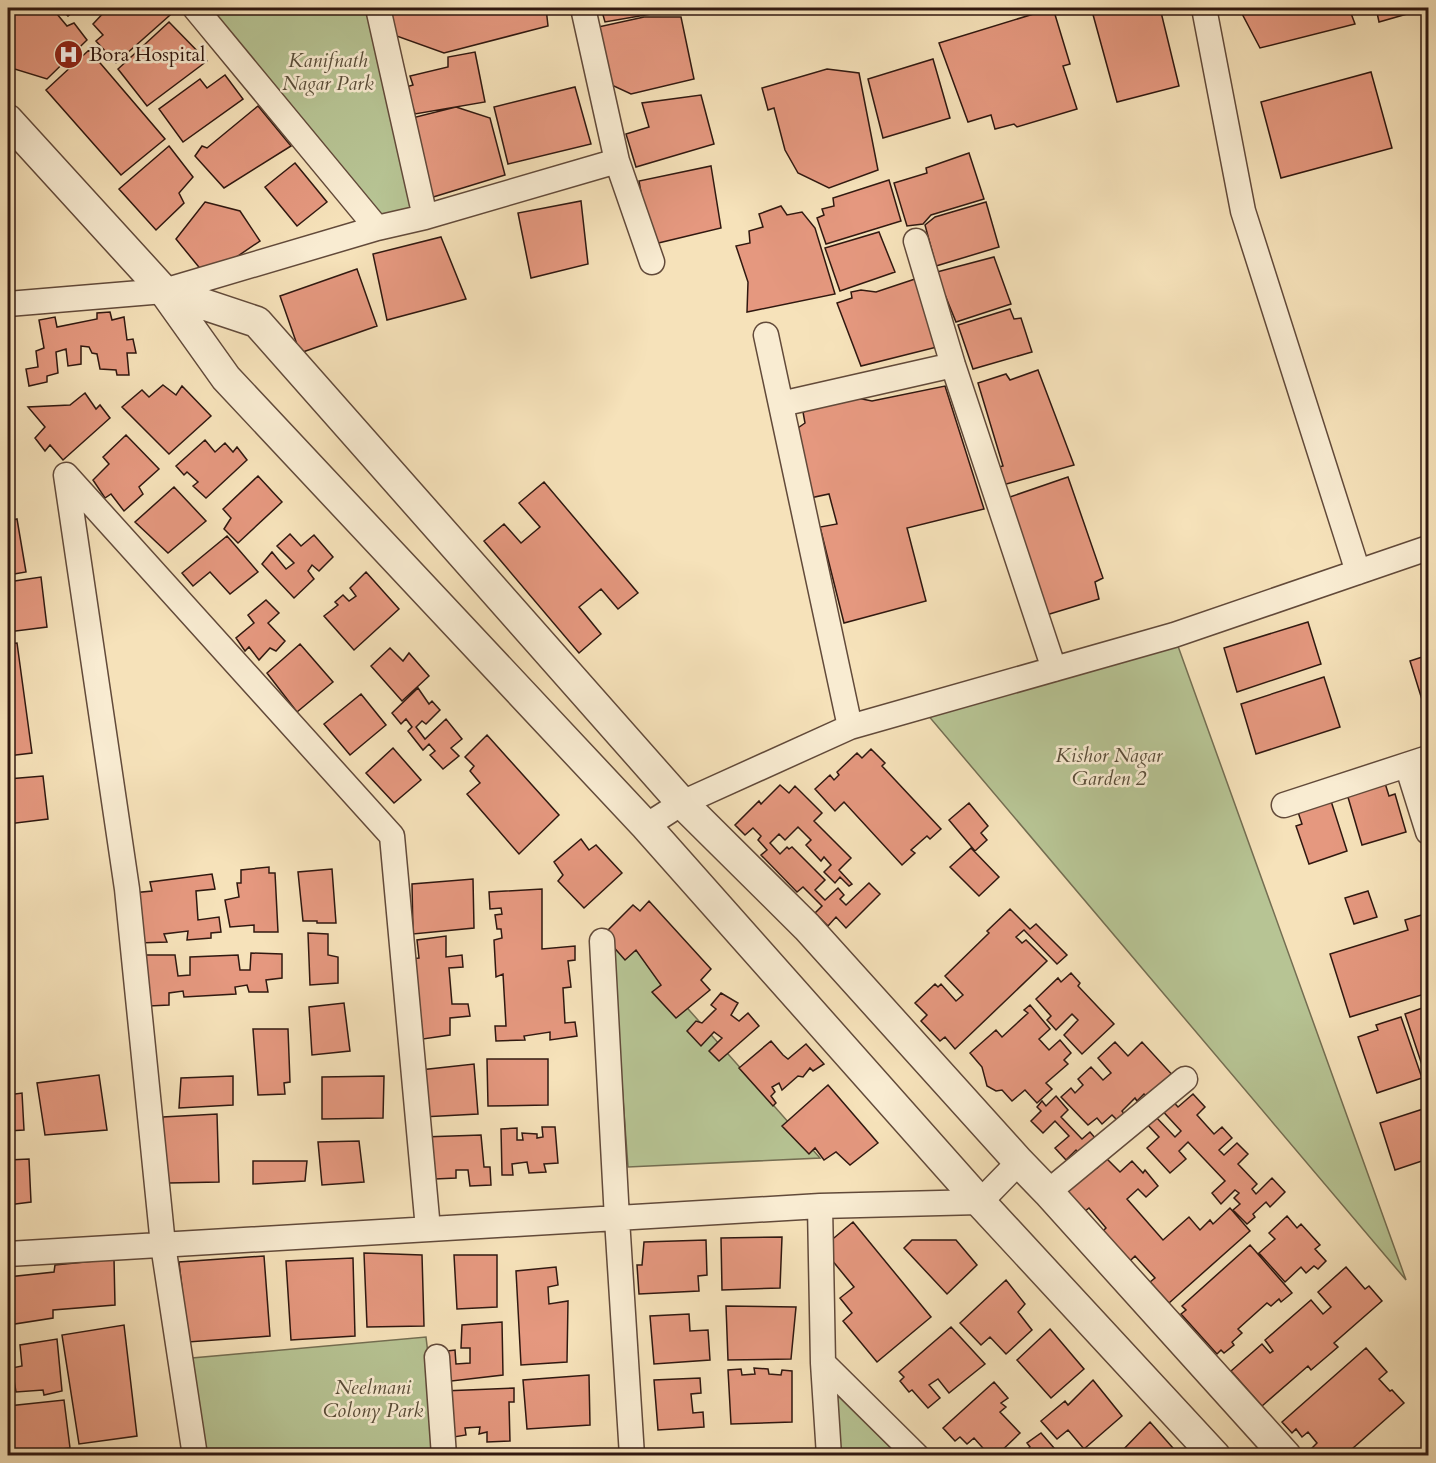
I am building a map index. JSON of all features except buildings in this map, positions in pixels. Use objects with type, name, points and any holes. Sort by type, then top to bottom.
[{"type":"street","points":[[195,8],[377,228]]},
{"type":"street","points":[[378,8],[425,217]]},
{"type":"street","points":[[583,8],[617,161],[652,262]]},
{"type":"street","points":[[1204,8],[1243,211],[1358,572]]},
{"type":"street","points":[[8,120],[164,291],[226,378],[646,826],[980,1202],[1215,1455]]},
{"type":"street","points":[[8,304],[164,291],[377,228],[425,217],[617,161]]},
{"type":"street","points":[[916,241],[953,365],[1054,669]]},
{"type":"street","points":[[164,291],[257,322],[682,803],[807,927],[1286,1455]]},
{"type":"street","points":[[766,335],[850,727]]},
{"type":"street","points":[[781,404],[953,365]]},
{"type":"street","points":[[195,1455],[163,1245],[127,889],[66,475],[392,836],[428,1229]]},
{"type":"street","points":[[646,826],[682,803],[850,727],[1174,634],[1428,548]]},
{"type":"street","points":[[1284,805],[1418,761],[1428,832]]},
{"type":"street","points":[[602,941],[632,1455]]},
{"type":"street","points":[[1048,1192],[1185,1079]]},
{"type":"street","points":[[8,1254],[820,1206],[980,1202],[1019,1162]]},
{"type":"street","points":[[820,1206],[823,1363],[829,1455]]},
{"type":"street","points":[[437,1357],[444,1455]]},
{"type":"street","points":[[823,1363],[917,1455]]},
{"type":"green space","name":"Kanifnath Nagar Park","points":[[195,8],[378,8],[425,217],[377,228]]},
{"type":"green space","name":"Kishor Nagar Garden 2","points":[[1174,635],[1406,1280],[921,707]]},
{"type":"green space","points":[[611,934],[636,950],[820,1158],[628,1167]]},
{"type":"green space","name":"Neelmani Colony Park","points":[[426,1337],[440,1455],[194,1455],[181,1359]]},
{"type":"green space","points":[[830,1388],[898,1455],[833,1455]]},
{"type":"place","name":"Bora Hospital","points":[[68,54]]}]
